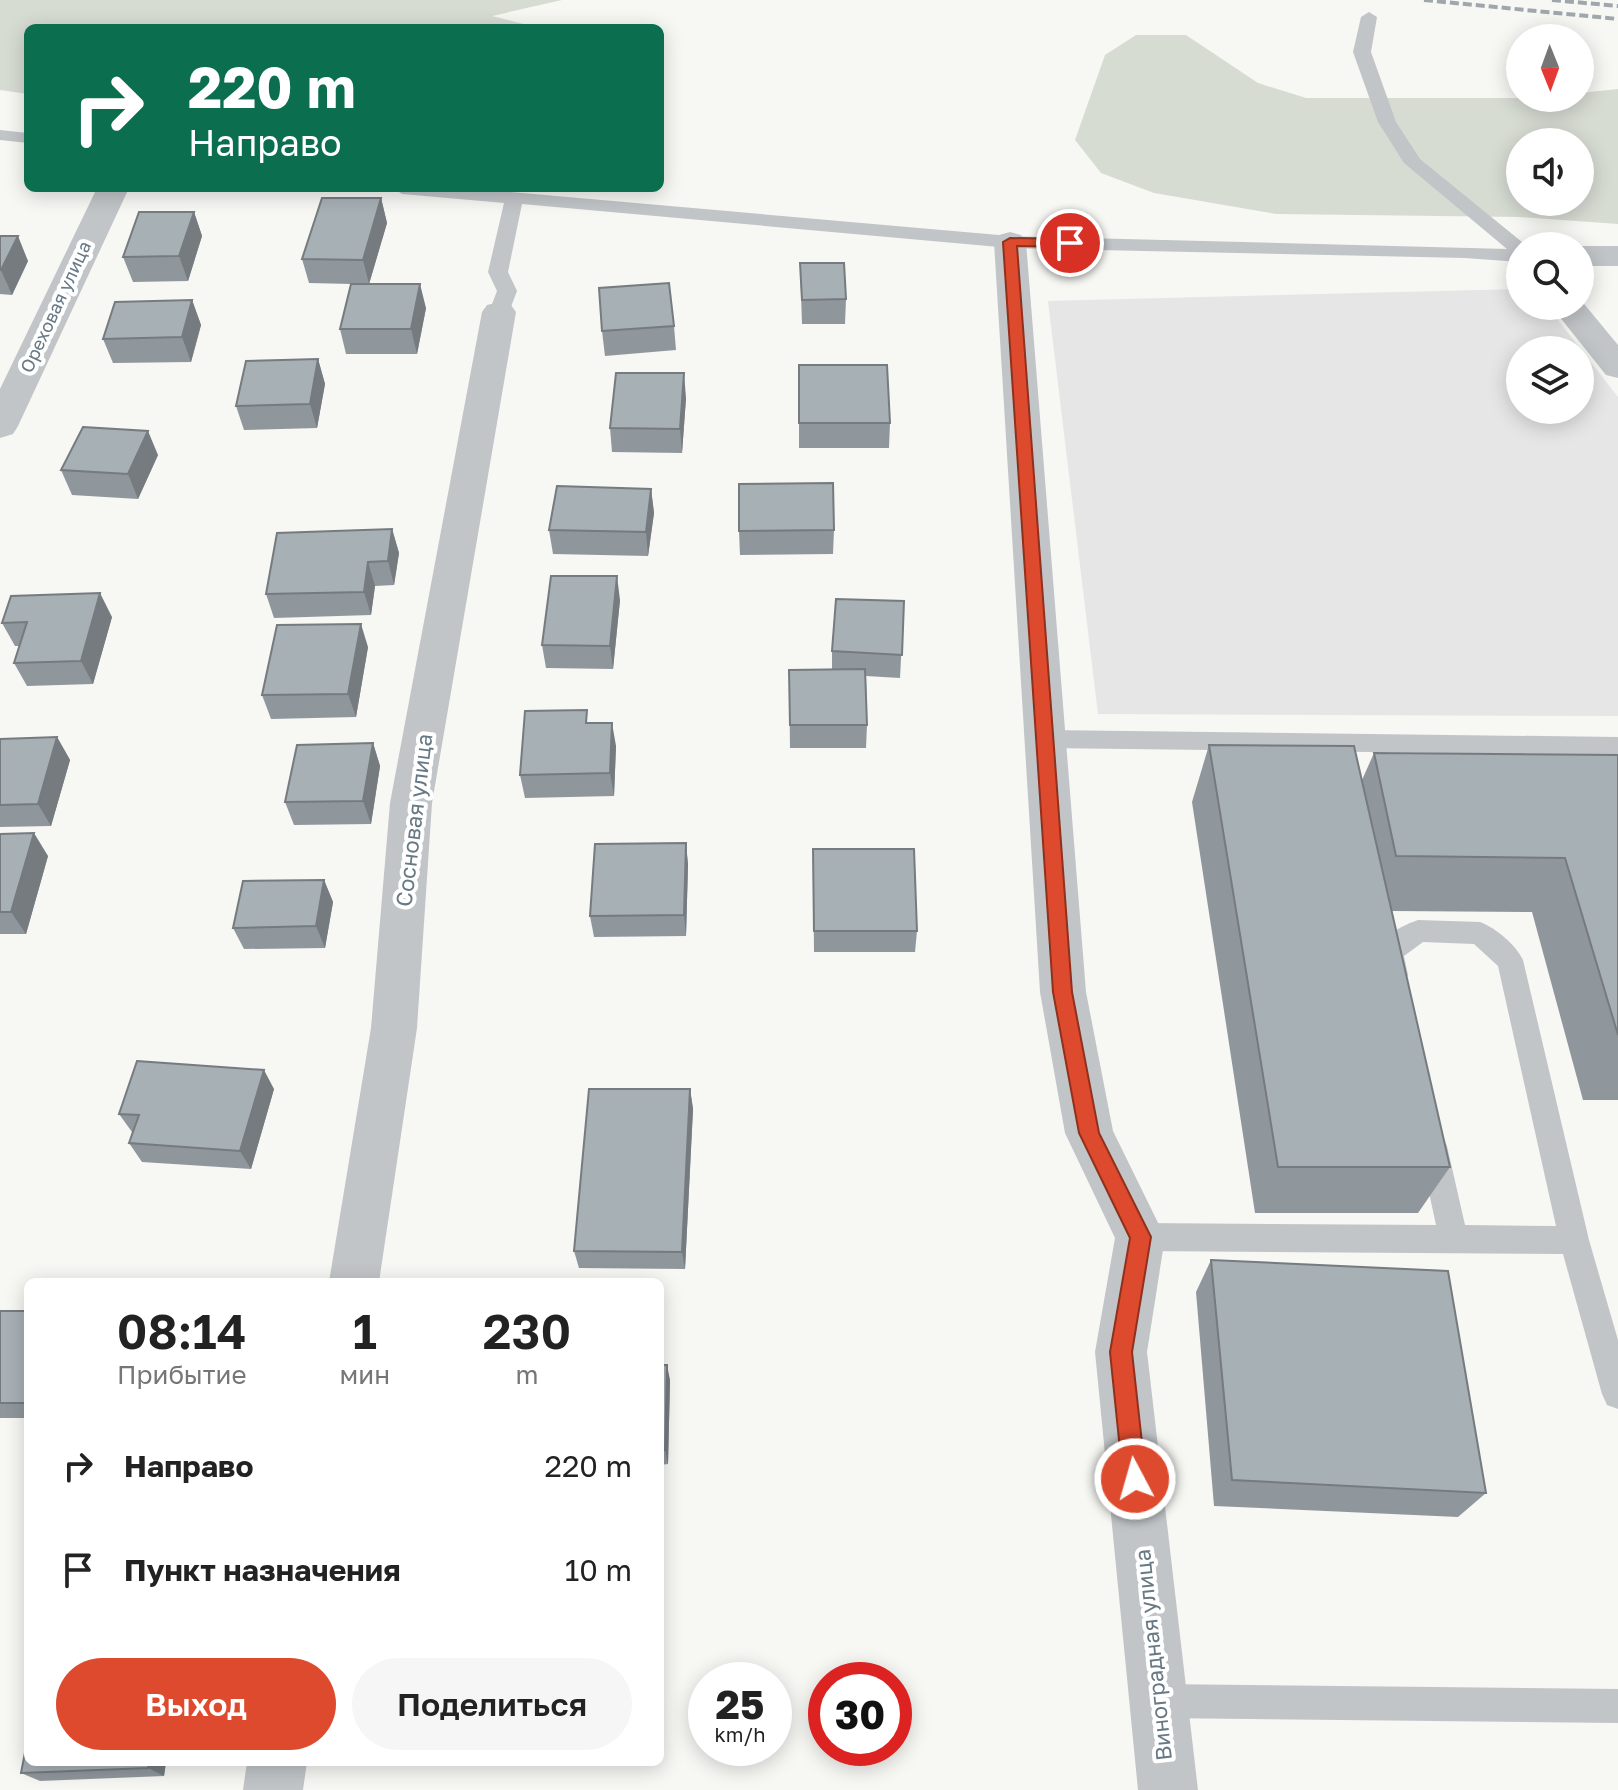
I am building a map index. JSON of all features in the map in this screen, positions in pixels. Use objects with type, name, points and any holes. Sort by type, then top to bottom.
[{"type":"street","name":"Ореховая улица","points":[[0,426],[111,192]]},
{"type":"street","points":[[1010,242],[1063,992],[1089,1133],[1140,1237]]},
{"type":"street","points":[[1594,256],[1618,256]]},
{"type":"street","name":"Сосновая улица","points":[[355,1278],[394,1028],[411,803],[499,312]]},
{"type":"street","points":[[1579,320],[1618,367]]},
{"type":"street","name":"Виноградная улица","points":[[1140,1237],[1121,1352],[1168,1790]]},
{"type":"street","points":[[273,1790],[276,1766]]},
{"type":"lane","points":[[1369,17],[1362,52],[1387,122],[1413,163],[1506,239]]},
{"type":"lane","points":[[0,135],[24,138]]},
{"type":"lane","points":[[439,192],[1010,242],[1506,255]]},
{"type":"lane","points":[[499,312],[507,291],[498,272],[514,200]]},
{"type":"lane","points":[[1045,739],[1618,746]]},
{"type":"lane","points":[[1400,998],[1390,952],[1418,931],[1480,933],[1510,960],[1574,1240],[1618,1394]]},
{"type":"lane","points":[[1427,1119],[1454,1240]]},
{"type":"lane","points":[[1140,1237],[1574,1240]]},
{"type":"lane","points":[[1158,1701],[1618,1706]]},
{"type":"shaded area","points":[[0,0],[562,0],[492,16],[523,24],[24,24],[24,93],[0,90]]},
{"type":"shaded area","points":[[1136,35],[1186,35],[1258,83],[1306,98],[1506,98],[1506,112],[1594,112],[1594,92],[1618,89],[1618,224],[1520,217],[1276,214],[1154,193],[1101,173],[1075,140],[1105,55]]},
{"type":"shaded area","points":[[1506,289],[1506,320],[1558,320],[1570,336],[1506,336],[1506,424],[1594,424],[1594,366],[1618,397],[1618,716],[1098,714],[1048,301]]},
{"type":"building","points":[[322,198],[381,198],[363,260],[302,259]]},
{"type":"building","points":[[139,212],[194,212],[179,256],[123,257]]},
{"type":"building","points":[[0,236],[18,236],[1,270],[0,270]]},
{"type":"building","points":[[800,263],[844,263],[846,299],[802,300]]},
{"type":"building","points":[[669,283],[674,326],[602,331],[599,288]]},
{"type":"building","points":[[351,284],[420,284],[411,329],[340,329]]},
{"type":"building","points":[[192,300],[182,337],[103,339],[115,302]]},
{"type":"building","points":[[318,359],[310,404],[236,406],[246,361]]},
{"type":"building","points":[[799,365],[887,365],[890,423],[799,423]]},
{"type":"building","points":[[616,373],[684,373],[680,429],[610,428]]},
{"type":"building","points":[[83,427],[148,431],[128,474],[61,470]]},
{"type":"building","points":[[833,483],[834,530],[739,531],[739,484]]},
{"type":"building","points":[[557,486],[651,489],[646,532],[549,530]]},
{"type":"building","points":[[392,529],[388,561],[368,562],[364,592],[266,594],[277,533]]},
{"type":"building","points":[[551,576],[617,576],[610,646],[542,645]]},
{"type":"building","points":[[100,593],[81,661],[14,663],[27,622],[2,623],[11,596]]},
{"type":"building","points":[[836,599],[904,601],[902,655],[832,651]]},
{"type":"building","points":[[361,624],[348,694],[262,695],[277,625]]},
{"type":"building","points":[[865,669],[867,725],[790,725],[789,670]]},
{"type":"building","points":[[587,710],[586,723],[612,723],[610,773],[520,775],[525,711]]},
{"type":"building","points":[[57,737],[38,804],[0,805],[0,739]]},
{"type":"building","points":[[373,743],[363,801],[285,802],[297,745]]},
{"type":"building","points":[[1209,745],[1354,746],[1450,1167],[1278,1167]]},
{"type":"building","points":[[1374,753],[1618,755],[1618,1035],[1565,858],[1396,856]]},
{"type":"building","points":[[34,833],[11,912],[0,912],[0,834]]},
{"type":"building","points":[[686,843],[684,915],[590,916],[595,844]]},
{"type":"building","points":[[813,849],[914,849],[917,931],[814,931]]},
{"type":"building","points":[[324,880],[316,926],[233,928],[243,881]]},
{"type":"building","points":[[137,1061],[264,1070],[240,1151],[129,1143],[139,1115],[119,1114]]},
{"type":"building","points":[[589,1089],[690,1089],[682,1252],[574,1251]]},
{"type":"building","points":[[1211,1260],[1448,1271],[1486,1493],[1232,1480]]},
{"type":"building","points":[[0,1311],[24,1311],[24,1403],[0,1403]]},
{"type":"building","points":[[664,1365],[667,1365],[665,1450]]},
{"type":"building","points":[[24,1758],[24,1766],[148,1766],[148,1768],[21,1773]]},
{"type":"railway","points":[[1424,0],[1618,19]]},
{"type":"railway","points":[[1552,0],[1618,6]]},
{"type":"route","points":[[1070,243],[1010,242],[1063,992],[1089,1133],[1140,1237],[1121,1352],[1135,1479]]}]
